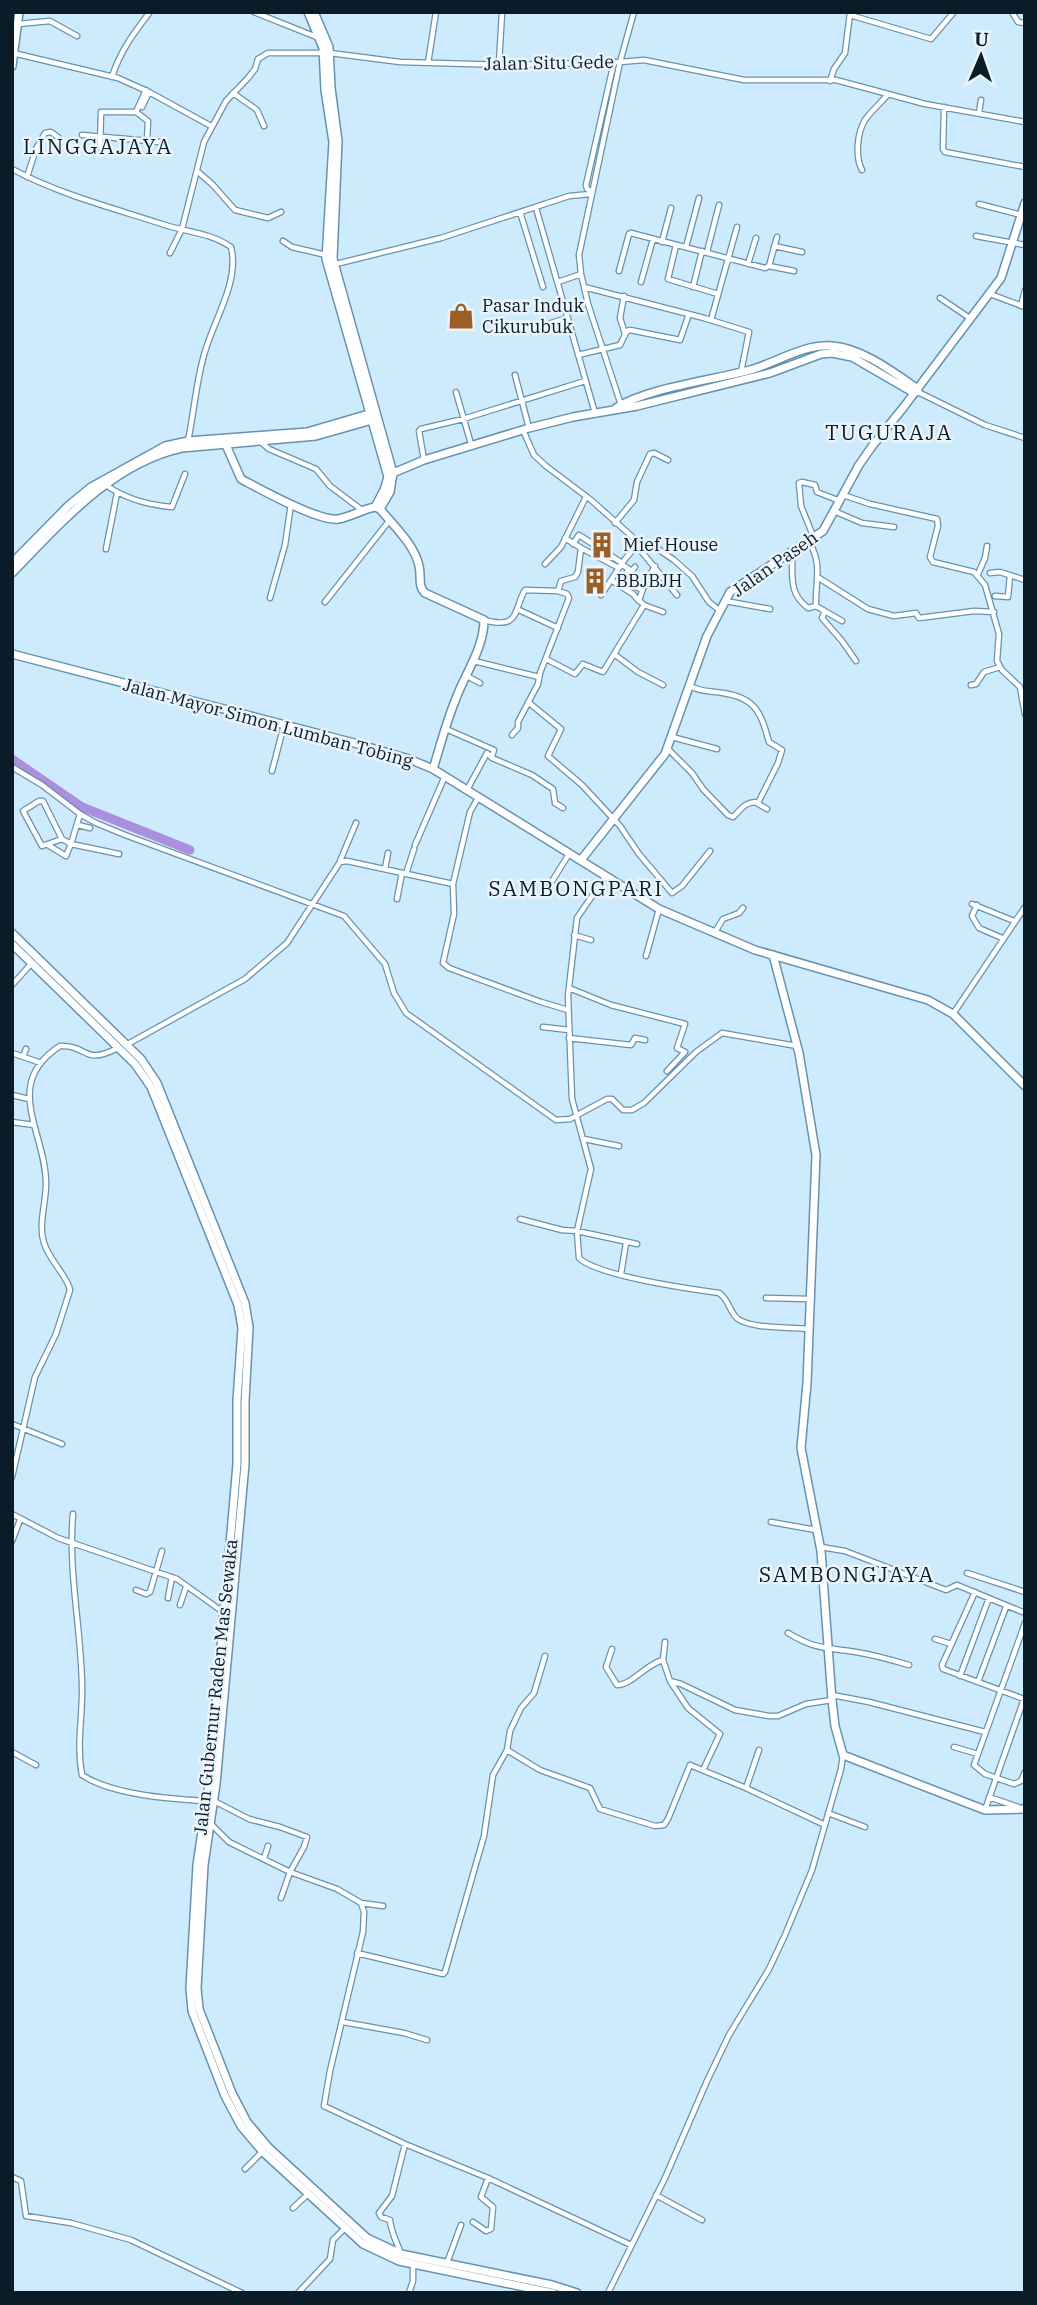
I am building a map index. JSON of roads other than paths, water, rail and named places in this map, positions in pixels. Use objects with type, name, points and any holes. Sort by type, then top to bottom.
[{"type":"street","points":[[12,66],[19,12]]},
{"type":"street","points":[[113,77],[117,59],[126,42],[150,12]]},
{"type":"street","points":[[254,12],[323,39]]},
{"type":"street","points":[[308,12],[323,39]]},
{"type":"street","points":[[314,12],[326,54],[338,141],[332,265]]},
{"type":"street","points":[[428,63],[436,12]]},
{"type":"street","points":[[499,65],[502,12]]},
{"type":"street","points":[[622,407],[584,287],[580,252],[617,62],[634,12]]},
{"type":"street","points":[[830,81],[835,66],[845,53],[850,14],[931,39],[954,12]]},
{"type":"street","points":[[1012,12],[1018,22],[1025,23]]},
{"type":"street","points":[[17,24],[50,21],[77,36]]},
{"type":"street","points":[[13,53],[113,77],[147,91],[211,126]]},
{"type":"street","name":"Jalan Situ Gede","points":[[170,253],[182,229],[197,172],[198,158],[211,126],[262,55],[268,53],[326,54],[400,62],[499,65],[643,60],[744,79],[853,84],[944,107],[1025,122]]},
{"type":"street","points":[[326,54],[332,142],[326,255],[332,265],[388,477],[377,508]]},
{"type":"street","points":[[138,113],[147,91]]},
{"type":"street","points":[[233,93],[257,110],[264,126]]},
{"type":"street","points":[[862,170],[858,158],[862,127],[889,94]]},
{"type":"street","points":[[979,113],[981,100]]},
{"type":"street","points":[[944,107],[945,152],[1025,167]]},
{"type":"street","points":[[100,147],[101,112],[138,113],[148,121],[147,140]]},
{"type":"street","points":[[27,177],[36,149],[46,133],[51,132],[58,137]]},
{"type":"street","points":[[82,135],[160,142]]},
{"type":"street","points":[[12,169],[86,201],[182,229],[231,247],[234,258],[232,282],[221,304],[203,357],[188,441]]},
{"type":"street","points":[[197,172],[214,186],[235,210],[268,218],[281,212]]},
{"type":"street","points":[[332,265],[440,237],[569,196],[591,193]]},
{"type":"street","points":[[687,247],[699,198]]},
{"type":"street","name":"Jalan Paseh","points":[[581,860],[668,749],[689,685],[719,610],[730,592],[812,540],[829,523],[873,445],[917,392],[1006,270],[1025,203]]},
{"type":"street","points":[[979,204],[1023,215]]},
{"type":"street","points":[[693,287],[719,205]]},
{"type":"street","points":[[536,208],[595,413]]},
{"type":"street","points":[[662,242],[671,208]]},
{"type":"street","points":[[520,212],[543,287]]},
{"type":"street","points":[[711,320],[737,227]]},
{"type":"street","points":[[619,271],[629,234],[765,268],[769,266],[794,271]]},
{"type":"street","points":[[976,236],[1025,245]]},
{"type":"street","points":[[769,266],[776,237]]},
{"type":"street","points":[[748,264],[756,238]]},
{"type":"street","points":[[640,282],[653,239]]},
{"type":"street","points":[[283,241],[292,247],[326,255]]},
{"type":"street","points":[[676,245],[668,279],[719,294]]},
{"type":"street","points":[[775,246],[802,252]]},
{"type":"street","points":[[558,282],[581,274]]},
{"type":"street","points":[[584,287],[749,332],[741,372]]},
{"type":"street","points":[[990,294],[1023,306],[1025,290]]},
{"type":"street","points":[[624,296],[620,318],[625,335]]},
{"type":"street","points":[[940,298],[971,319]]},
{"type":"street","points":[[578,355],[620,345],[631,330],[680,340],[689,314]]},
{"type":"street","points":[[551,323],[568,318]]},
{"type":"street","points":[[393,473],[471,444],[832,353],[861,361],[985,425],[1025,438]]},
{"type":"street","points":[[622,407],[650,394],[741,372],[754,373]]},
{"type":"street","points":[[515,374],[534,455],[639,544],[677,595]]},
{"type":"street","points":[[424,460],[419,430],[585,382]]},
{"type":"street","points":[[456,392],[471,444]]},
{"type":"street","points":[[12,573],[91,486],[165,452],[307,432],[373,416]]},
{"type":"street","points":[[226,445],[241,480],[291,504],[337,520],[362,510],[377,508],[390,492],[393,473],[373,416]]},
{"type":"street","points":[[12,563],[70,509],[165,446],[188,441],[256,440],[269,449],[316,469],[330,486],[362,510]]},
{"type":"street","points":[[615,523],[634,500],[637,482],[650,454],[654,453],[668,460]]},
{"type":"street","points":[[106,485],[117,493],[172,507],[185,474]]},
{"type":"street","points":[[816,606],[819,567],[799,499],[799,483],[815,485],[817,492],[937,519],[938,526],[930,557],[933,562],[970,570],[979,576],[995,612],[999,634],[997,661],[1020,687],[1025,714]]},
{"type":"street","points":[[106,549],[117,493]]},
{"type":"street","points":[[545,564],[561,547],[586,497]]},
{"type":"street","points":[[270,598],[285,545],[291,504]]},
{"type":"street","points":[[377,508],[409,545],[418,561],[420,588],[425,593],[484,620],[499,623],[513,619],[519,610],[524,590],[567,594],[569,598],[545,659],[539,683],[512,735]]},
{"type":"street","points":[[834,511],[862,523],[894,527]]},
{"type":"street","points":[[325,602],[389,521]]},
{"type":"street","points":[[573,544],[579,535],[621,565]]},
{"type":"street","points":[[565,538],[581,548],[632,568],[619,585]]},
{"type":"street","points":[[601,595],[639,544]]},
{"type":"street","points":[[639,544],[655,547],[674,560],[692,576],[709,602],[719,610]]},
{"type":"street","points":[[979,576],[987,546]]},
{"type":"street","points":[[558,592],[561,581],[573,578],[579,572],[581,548]]},
{"type":"street","points":[[792,553],[796,597],[808,608],[816,606],[842,621]]},
{"type":"street","points":[[545,659],[575,674],[583,664],[601,672],[642,603],[642,590],[655,566]]},
{"type":"street","points":[[990,573],[1000,572],[1025,580]]},
{"type":"street","points":[[995,596],[1008,597],[1010,575]]},
{"type":"street","points":[[624,578],[627,586],[642,603],[663,612]]},
{"type":"street","points":[[819,578],[857,603],[891,616],[916,613],[918,618],[974,611],[995,612]]},
{"type":"street","points":[[611,580],[619,585],[642,590]]},
{"type":"street","points":[[724,601],[770,609]]},
{"type":"street","points":[[519,610],[558,628]]},
{"type":"street","points":[[825,611],[822,618],[856,661]]},
{"type":"street","points":[[433,769],[454,702],[483,634],[484,620]]},
{"type":"street","name":"Jalan Mayor Simon Lumban Tobing","points":[[12,654],[409,759],[433,769],[659,909],[773,955],[928,1000],[953,1014],[1025,1086]]},
{"type":"street","points":[[614,654],[638,672],[663,685]]},
{"type":"street","points":[[473,661],[539,677]]},
{"type":"street","points":[[971,685],[976,684],[984,672],[1000,667]]},
{"type":"street","points":[[466,675],[480,683]]},
{"type":"street","points":[[689,685],[751,703],[762,718],[769,742],[782,750],[758,803]]},
{"type":"street","points":[[528,702],[561,729],[548,756],[582,785],[613,818],[639,855],[673,893],[682,886],[710,851]]},
{"type":"street","points":[[272,771],[284,725]]},
{"type":"street","points":[[446,729],[494,750],[492,756]]},
{"type":"street","points":[[672,737],[717,749]]},
{"type":"street","points":[[668,749],[728,815],[733,817],[747,803],[758,803],[767,809]]},
{"type":"street","points":[[467,790],[486,754],[532,775],[552,789],[555,803],[563,808]]},
{"type":"street","points":[[12,767],[80,814],[125,835],[344,916],[385,964],[394,993],[406,1013],[556,1120],[566,1120],[607,1099],[623,1110],[632,1110],[644,1103],[685,1052],[677,1048],[685,1024],[611,1005],[569,988]]},
{"type":"street","points":[[397,899],[404,873],[445,776]]},
{"type":"street","points":[[478,797],[470,812],[453,884],[454,914],[443,963],[449,968],[568,1010]]},
{"type":"street","points":[[62,839],[42,846],[23,811],[39,800],[43,801],[62,839],[71,844],[119,854]]},
{"type":"street","points":[[48,845],[66,856],[80,814]]},
{"type":"street","points":[[12,1476],[36,1377],[56,1334],[70,1290],[69,1283],[49,1257],[42,1237],[46,1185],[44,1162],[29,1099],[31,1080],[41,1063],[60,1046],[68,1046],[92,1057],[99,1057],[245,979],[287,943],[340,862],[355,823]]},
{"type":"street","points":[[78,825],[90,828]]},
{"type":"street","points":[[385,869],[388,853]]},
{"type":"street","points":[[549,886],[570,854]]},
{"type":"street","points":[[340,862],[347,861],[453,884]]},
{"type":"street","points":[[605,877],[583,907],[574,934],[569,988],[572,1099],[591,1168],[577,1231],[579,1258],[589,1265],[621,1274],[719,1293],[738,1319],[749,1324],[809,1329]]},
{"type":"street","points":[[1003,938],[978,927],[972,917],[974,905],[1014,921]]},
{"type":"street","points":[[953,1014],[1025,907]]},
{"type":"street","points":[[714,933],[723,919],[739,913],[743,908]]},
{"type":"street","points":[[646,956],[659,909]]},
{"type":"street","points":[[12,933],[52,979]]},
{"type":"street","points":[[574,934],[591,940]]},
{"type":"street","points":[[12,944],[52,979]]},
{"type":"street","points":[[608,2293],[729,2035],[769,1969],[812,1870],[843,1755],[831,1698],[820,1547],[801,1448],[816,1155],[797,1047],[773,955]]},
{"type":"street","points":[[12,985],[32,964]]},
{"type":"street","name":"Jalan Gubernur Raden Mas Sewaka","points":[[52,979],[121,1047],[141,1059],[157,1083],[173,1134],[238,1305],[242,1328],[242,1381],[230,1586],[210,1801],[197,1865],[195,1965],[200,2009],[232,2093],[247,2122],[268,2147],[363,2244],[399,2261],[553,2293]]},
{"type":"street","points":[[543,1027],[569,1030]]},
{"type":"street","points":[[667,1070],[674,1068],[722,1033],[797,1047]]},
{"type":"street","points":[[569,1038],[630,1045],[635,1038],[645,1040]]},
{"type":"street","points":[[23,1056],[26,1049]]},
{"type":"street","points":[[12,1053],[41,1063]]},
{"type":"street","points":[[12,1095],[29,1099]]},
{"type":"street","points":[[12,1122],[34,1125]]},
{"type":"street","points":[[584,1139],[620,1146]]},
{"type":"street","points":[[520,1219],[626,1244],[637,1244]]},
{"type":"street","points":[[621,1274],[626,1244]]},
{"type":"street","points":[[766,1298],[810,1299]]},
{"type":"street","points":[[12,1424],[62,1444]]},
{"type":"street","points":[[12,1514],[71,1542],[173,1577],[224,1613]]},
{"type":"street","points":[[73,1514],[71,1542],[83,1688],[78,1738],[82,1775],[106,1786],[150,1795],[210,1801],[249,1819],[307,1837],[281,1898]]},
{"type":"street","points":[[12,1541],[20,1520]]},
{"type":"street","points":[[771,1522],[817,1530]]},
{"type":"street","points":[[820,1547],[845,1551],[946,1590],[955,1584],[1025,1613]]},
{"type":"street","points":[[136,1590],[149,1593],[162,1551]]},
{"type":"street","points":[[967,1573],[1025,1592]]},
{"type":"street","points":[[168,1598],[173,1577]]},
{"type":"street","name":"Jalan Gubernur Raden Mas Sewaka","points":[[216,1742],[224,1613],[230,1586]]},
{"type":"street","points":[[180,1605],[186,1587]]},
{"type":"street","points":[[975,1592],[942,1665],[943,1669],[1025,1698],[985,1811]]},
{"type":"street","points":[[960,1676],[989,1598]]},
{"type":"street","points":[[978,1682],[1006,1606]]},
{"type":"street","points":[[1025,1623],[985,1732],[975,1768],[1017,1784],[1025,1772]]},
{"type":"street","points":[[788,1633],[806,1644],[828,1650],[859,1653],[909,1665]]},
{"type":"street","points":[[935,1639],[951,1644]]},
{"type":"street","points":[[665,1642],[663,1660],[670,1681],[688,1707],[720,1734],[703,1770]]},
{"type":"street","points":[[612,1649],[606,1667],[617,1685],[622,1685],[652,1662],[663,1660]]},
{"type":"street","points":[[357,1953],[443,1974],[445,1972],[484,1836],[493,1778],[506,1750],[510,1731],[523,1705],[533,1696],[545,1656]]},
{"type":"street","points":[[670,1681],[736,1710],[769,1716],[778,1716],[806,1704],[831,1698],[869,1702],[985,1732]]},
{"type":"street","points":[[954,1747],[978,1754]]},
{"type":"street","points":[[506,1750],[540,1770],[590,1788],[600,1809],[655,1826],[664,1825],[668,1819],[689,1765],[825,1825]]},
{"type":"street","points":[[746,1788],[759,1750]]},
{"type":"street","points":[[12,1752],[36,1765]]},
{"type":"street","points":[[843,1755],[985,1811],[1025,1809]]},
{"type":"street","points":[[989,1797],[1025,1809]]},
{"type":"street","name":"Jalan Gubernur Raden Mas Sewaka","points":[[210,1801],[195,1965],[190,1988],[192,2011],[225,2096],[241,2126],[263,2151],[367,2238],[401,2254],[577,2293]]},
{"type":"street","points":[[828,1813],[864,1827]]},
{"type":"street","points":[[210,1824],[229,1842],[290,1872],[337,1889],[361,1903],[383,1906]]},
{"type":"street","points":[[264,1858],[268,1846]]},
{"type":"street","points":[[361,1903],[364,1912],[363,1932],[324,2106],[631,2245]]},
{"type":"street","points":[[343,2022],[427,2040]]},
{"type":"street","points":[[401,2254],[390,2231],[390,2220],[379,2213],[392,2196],[405,2144]]},
{"type":"street","points":[[245,2169],[263,2151]]},
{"type":"street","points":[[12,2177],[21,2180],[26,2216],[71,2223],[131,2241],[242,2293]]},
{"type":"street","points":[[472,2222],[486,2231],[491,2229],[493,2207],[481,2197],[488,2178]]},
{"type":"street","points":[[293,2208],[311,2191]]},
{"type":"street","points":[[656,2194],[702,2220]]},
{"type":"street","points":[[447,2264],[461,2225]]},
{"type":"street","points":[[298,2293],[330,2259],[333,2240],[345,2228]]},
{"type":"street","points":[[409,2293],[413,2281],[413,2264]]},
{"type":"waterway","points":[[12,759],[82,807],[190,850]]},
{"type":"place","name":"Pasar Induk Cikurubuk","points":[[461,316]]},
{"type":"place","name":"Mief House","points":[[602,545]]},
{"type":"place","name":"BBJBJH","points":[[595,581]]},
{"type":"district","name":"LINGGAJAYA","points":[[98,147]]},
{"type":"district","name":"TUGURAJA","points":[[889,433]]},
{"type":"district","name":"SAMBONGPARI","points":[[576,889]]},
{"type":"district","name":"SAMBONGJAYA","points":[[847,1575]]}]
